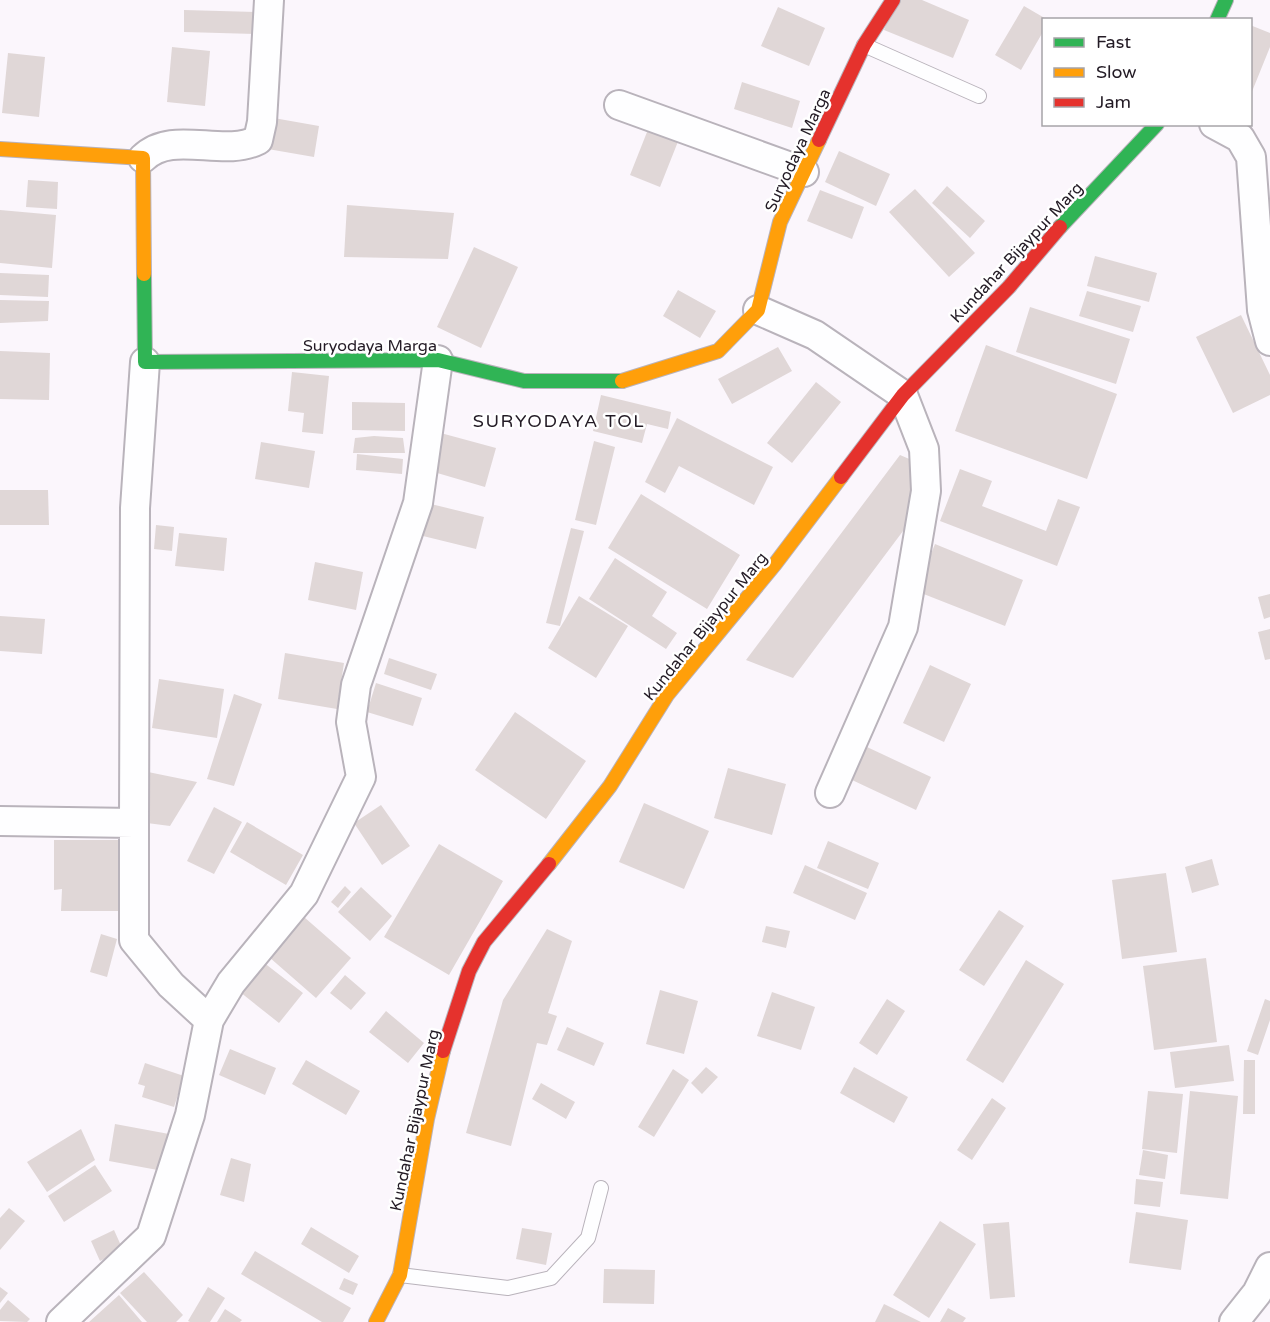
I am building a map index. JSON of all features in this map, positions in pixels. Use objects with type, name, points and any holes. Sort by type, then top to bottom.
[{"type":"main road","name":"Suryodaya Marga","points":[[145,362],[438,360],[524,381],[621,381],[718,351],[758,310],[780,222],[864,45],[893,0]]},
{"type":"main road","points":[[1218,18],[1226,0]]},
{"type":"main road","name":"Kundahar Bijaypur Marg","points":[[376,1322],[399,1275],[427,1119],[447,1034],[469,971],[484,942],[560,852],[610,786],[667,695],[775,564],[903,394],[1009,287],[1073,213],[1155,126]]},
{"type":"main road","points":[[0,148],[143,158],[145,362]]},
{"type":"street","points":[[143,158],[152,149],[166,146],[239,147],[258,140],[262,122],[268,0]]},
{"type":"street","points":[[619,105],[804,172]]},
{"type":"street","points":[[1218,126],[1240,138],[1251,157],[1262,310],[1270,341]]},
{"type":"street","points":[[758,310],[815,335],[903,394],[924,449],[926,491],[903,627],[830,793]]},
{"type":"street","points":[[62,1322],[151,1236],[190,1115],[209,1020],[231,983],[304,894],[361,777],[351,722],[356,685],[418,503],[438,360]]},
{"type":"street","points":[[145,362],[135,508],[135,940],[171,986],[209,1020]]},
{"type":"street","points":[[0,821],[134,823]]},
{"type":"street","points":[[1234,1322],[1257,1293],[1270,1267]]},
{"type":"lane","points":[[864,45],[979,96]]},
{"type":"lane","points":[[399,1275],[508,1288],[550,1278],[588,1238],[601,1188]]},
{"type":"building","points":[[897,0],[922,0],[969,20],[953,58],[884,30]]},
{"type":"building","points":[[1024,6],[1045,18],[1042,18],[1042,33],[1021,70],[995,55]]},
{"type":"building","points":[[778,7],[825,28],[809,66],[761,46]]},
{"type":"building","points":[[184,10],[256,12],[255,34],[184,32]]},
{"type":"building","points":[[1252,26],[1270,33],[1270,47],[1252,92]]},
{"type":"building","points":[[172,47],[210,51],[205,106],[167,102]]},
{"type":"building","points":[[8,53],[45,57],[39,117],[2,113]]},
{"type":"building","points":[[742,82],[800,101],[792,128],[734,109]]},
{"type":"building","points":[[268,117],[319,126],[314,157],[262,148]]},
{"type":"building","points":[[649,127],[679,139],[660,187],[630,175]]},
{"type":"building","points":[[839,151],[890,174],[876,206],[825,182]]},
{"type":"building","points":[[28,180],[58,182],[57,209],[26,207]]},
{"type":"building","points":[[947,186],[985,221],[970,238],[932,203]]},
{"type":"building","points":[[915,189],[975,253],[949,277],[889,212]]},
{"type":"building","points":[[820,190],[864,207],[852,239],[807,221]]},
{"type":"building","points":[[347,205],[454,213],[448,259],[344,257]]},
{"type":"building","points":[[0,210],[56,215],[52,268],[0,263]]},
{"type":"building","points":[[474,247],[518,267],[481,348],[437,327]]},
{"type":"building","points":[[1095,256],[1157,273],[1149,302],[1087,286]]},
{"type":"building","points":[[0,273],[49,275],[48,297],[0,295]]},
{"type":"building","points":[[678,290],[716,311],[700,338],[663,316]]},
{"type":"building","points":[[1087,291],[1141,306],[1133,332],[1079,316]]},
{"type":"building","points":[[0,300],[49,301],[48,321],[0,323]]},
{"type":"building","points":[[1030,307],[1130,339],[1116,384],[1016,352]]},
{"type":"building","points":[[1241,315],[1270,375],[1270,395],[1233,413],[1196,337]]},
{"type":"building","points":[[986,345],[1117,394],[1087,479],[955,431]]},
{"type":"building","points":[[778,347],[792,371],[732,404],[718,379]]},
{"type":"building","points":[[0,351],[50,353],[49,400],[0,399]]},
{"type":"building","points":[[292,372],[329,376],[323,434],[302,432],[304,413],[288,411]]},
{"type":"building","points":[[816,382],[841,402],[792,463],[767,443]]},
{"type":"building","points":[[601,395],[671,412],[668,429],[647,424],[642,443],[593,431]]},
{"type":"building","points":[[352,402],[405,403],[405,431],[352,430]]},
{"type":"building","points":[[677,418],[773,467],[754,505],[679,466],[665,493],[645,482]]},
{"type":"building","points":[[437,432],[496,448],[485,487],[427,470]]},
{"type":"building","points":[[374,436],[403,438],[405,453],[353,453],[355,438]]},
{"type":"building","points":[[594,441],[615,447],[596,525],[575,520]]},
{"type":"building","points":[[261,442],[315,451],[309,488],[255,479]]},
{"type":"building","points":[[357,454],[403,459],[402,474],[356,470]]},
{"type":"building","points":[[900,455],[921,464],[909,523],[793,678],[746,660]]},
{"type":"building","points":[[960,469],[992,481],[982,506],[1046,531],[1058,499],[1080,507],[1057,566],[940,521]]},
{"type":"building","points":[[0,490],[48,490],[49,525],[0,525]]},
{"type":"building","points":[[641,494],[740,555],[707,609],[608,548]]},
{"type":"building","points":[[431,504],[484,517],[476,549],[423,536]]},
{"type":"building","points":[[156,525],[174,527],[172,551],[154,549]]},
{"type":"building","points":[[571,528],[584,531],[560,626],[546,623]]},
{"type":"building","points":[[179,533],[227,538],[224,571],[175,566]]},
{"type":"building","points":[[935,544],[1023,580],[1005,626],[916,591]]},
{"type":"building","points":[[615,558],[667,592],[652,616],[677,633],[666,649],[589,599]]},
{"type":"building","points":[[315,562],[363,572],[356,610],[308,600]]},
{"type":"building","points":[[1270,594],[1270,617],[1264,619],[1258,597]]},
{"type":"building","points":[[579,596],[628,626],[596,678],[548,648]]},
{"type":"building","points":[[0,616],[45,619],[42,654],[0,651]]},
{"type":"building","points":[[1270,629],[1270,659],[1265,660],[1258,632]]},
{"type":"building","points":[[285,653],[344,663],[337,709],[278,699]]},
{"type":"building","points":[[389,658],[437,674],[431,690],[384,674]]},
{"type":"building","points":[[930,665],[971,684],[944,742],[903,723]]},
{"type":"building","points":[[159,679],[224,689],[217,738],[152,728]]},
{"type":"building","points":[[376,683],[422,698],[413,726],[367,712]]},
{"type":"building","points":[[234,694],[262,704],[234,786],[207,779]]},
{"type":"building","points":[[515,712],[586,761],[546,819],[475,770]]},
{"type":"building","points":[[867,747],[931,777],[916,810],[852,780]]},
{"type":"building","points":[[728,768],[786,784],[772,835],[714,818]]},
{"type":"building","points":[[148,772],[197,782],[170,826],[147,823]]},
{"type":"building","points":[[644,803],[709,831],[684,889],[619,862]]},
{"type":"building","points":[[381,805],[410,846],[382,865],[354,823]]},
{"type":"building","points":[[214,807],[242,822],[214,874],[187,861]]},
{"type":"building","points":[[247,822],[303,855],[286,885],[230,852]]},
{"type":"building","points":[[54,840],[118,840],[118,911],[61,911],[62,889],[54,890]]},
{"type":"building","points":[[828,841],[879,863],[868,889],[817,868]]},
{"type":"building","points":[[439,844],[503,881],[449,975],[384,937]]},
{"type":"building","points":[[1212,859],[1219,885],[1192,893],[1185,867]]},
{"type":"building","points":[[805,865],[867,893],[855,920],[793,893]]},
{"type":"building","points":[[1166,873],[1177,952],[1122,959],[1112,880]]},
{"type":"building","points":[[345,886],[351,892],[338,908],[331,902]]},
{"type":"building","points":[[361,887],[392,916],[370,941],[338,912]]},
{"type":"building","points":[[999,910],[1024,926],[984,986],[959,970]]},
{"type":"building","points":[[304,917],[351,958],[316,998],[269,957]]},
{"type":"building","points":[[766,926],[790,931],[786,948],[762,942]]},
{"type":"building","points":[[547,929],[572,941],[548,1013],[557,1016],[547,1045],[537,1043],[511,1146],[466,1133],[503,1000]]},
{"type":"building","points":[[101,934],[117,939],[107,977],[90,972]]},
{"type":"building","points":[[1206,958],[1217,1042],[1154,1050],[1143,966]]},
{"type":"building","points":[[1026,960],[1064,984],[1003,1083],[966,1060]]},
{"type":"building","points":[[263,962],[303,993],[279,1023],[240,992]]},
{"type":"building","points":[[345,975],[366,993],[351,1010],[330,993]]},
{"type":"building","points":[[660,990],[698,1001],[684,1054],[646,1044]]},
{"type":"building","points":[[772,992],[815,1007],[801,1050],[757,1036]]},
{"type":"building","points":[[887,999],[905,1011],[877,1055],[859,1043]]},
{"type":"building","points":[[1265,999],[1270,1001],[1270,1020],[1258,1055],[1247,1051]]},
{"type":"building","points":[[386,1011],[424,1043],[408,1063],[369,1032]]},
{"type":"building","points":[[567,1027],[604,1043],[594,1066],[557,1050]]},
{"type":"building","points":[[1229,1045],[1234,1081],[1175,1088],[1170,1052]]},
{"type":"building","points":[[230,1049],[276,1068],[265,1095],[219,1075]]},
{"type":"building","points":[[306,1060],[360,1091],[346,1115],[292,1084]]},
{"type":"building","points":[[1244,1060],[1255,1060],[1255,1114],[1243,1114]]},
{"type":"building","points":[[145,1063],[184,1076],[174,1107],[142,1097],[145,1086],[138,1084]]},
{"type":"building","points":[[706,1067],[718,1077],[702,1094],[691,1083]]},
{"type":"building","points":[[854,1067],[908,1097],[894,1123],[840,1093]]},
{"type":"building","points":[[673,1069],[689,1080],[654,1137],[638,1127]]},
{"type":"building","points":[[541,1083],[575,1102],[566,1119],[532,1099]]},
{"type":"building","points":[[1148,1091],[1183,1094],[1177,1153],[1142,1149]]},
{"type":"building","points":[[1190,1091],[1238,1096],[1228,1199],[1180,1194]]},
{"type":"building","points":[[992,1098],[1006,1108],[972,1160],[957,1150]]},
{"type":"building","points":[[115,1124],[169,1134],[163,1171],[109,1161]]},
{"type":"building","points":[[81,1129],[95,1160],[47,1192],[27,1162]]},
{"type":"building","points":[[1143,1150],[1168,1155],[1165,1179],[1139,1175]]},
{"type":"building","points":[[231,1158],[251,1164],[244,1202],[220,1195]]},
{"type":"building","points":[[95,1165],[112,1191],[64,1222],[48,1196]]},
{"type":"building","points":[[1136,1179],[1163,1182],[1160,1207],[1134,1204]]},
{"type":"building","points":[[9,1208],[25,1221],[0,1250],[0,1218]]},
{"type":"building","points":[[1136,1212],[1188,1220],[1181,1270],[1129,1263]]},
{"type":"building","points":[[940,1221],[976,1244],[929,1318],[893,1295]]},
{"type":"building","points":[[1009,1222],[1015,1297],[990,1299],[983,1224]]},
{"type":"building","points":[[311,1227],[359,1256],[349,1273],[301,1244]]},
{"type":"building","points":[[522,1228],[552,1233],[546,1265],[516,1259]]},
{"type":"building","points":[[114,1230],[123,1250],[100,1261],[91,1241]]},
{"type":"building","points":[[255,1251],[351,1308],[343,1322],[322,1322],[241,1274]]},
{"type":"building","points":[[604,1269],[655,1270],[654,1304],[603,1303]]},
{"type":"building","points":[[144,1272],[183,1315],[176,1322],[147,1322],[120,1293]]},
{"type":"building","points":[[344,1278],[358,1284],[353,1295],[339,1289]]},
{"type":"building","points":[[0,1287],[8,1293],[0,1303]]},
{"type":"building","points":[[208,1287],[225,1298],[210,1322],[188,1321]]},
{"type":"building","points":[[119,1295],[142,1322],[89,1322]]},
{"type":"building","points":[[8,1300],[30,1319],[27,1322],[0,1321],[0,1310]]},
{"type":"building","points":[[884,1304],[921,1322],[875,1322]]},
{"type":"building","points":[[948,1308],[966,1318],[963,1322],[940,1322]]},
{"type":"building","points":[[225,1309],[242,1320],[240,1322],[217,1322]]},
{"type":"traffic: fast","points":[[1218,18],[1226,0]]},
{"type":"traffic: fast","points":[[1060,227],[1155,126]]},
{"type":"traffic: fast","points":[[144,274],[145,362],[438,360],[524,381],[622,381]]},
{"type":"traffic: slow","points":[[622,381],[718,351],[758,310],[780,222],[819,140]]},
{"type":"traffic: slow","points":[[0,149],[143,158],[144,274]]},
{"type":"traffic: slow","points":[[549,864],[610,786],[667,695],[775,564],[841,477]]},
{"type":"traffic: slow","points":[[376,1322],[400,1275],[427,1119],[443,1051]]},
{"type":"traffic: jam","points":[[819,140],[864,45],[893,0]]},
{"type":"traffic: jam","points":[[841,477],[903,395],[1009,287],[1060,227]]},
{"type":"traffic: jam","points":[[443,1051],[469,971],[484,942],[549,864]]},
{"type":"district","name":"SURYODAYA TOL","points":[[559,421]]}]
